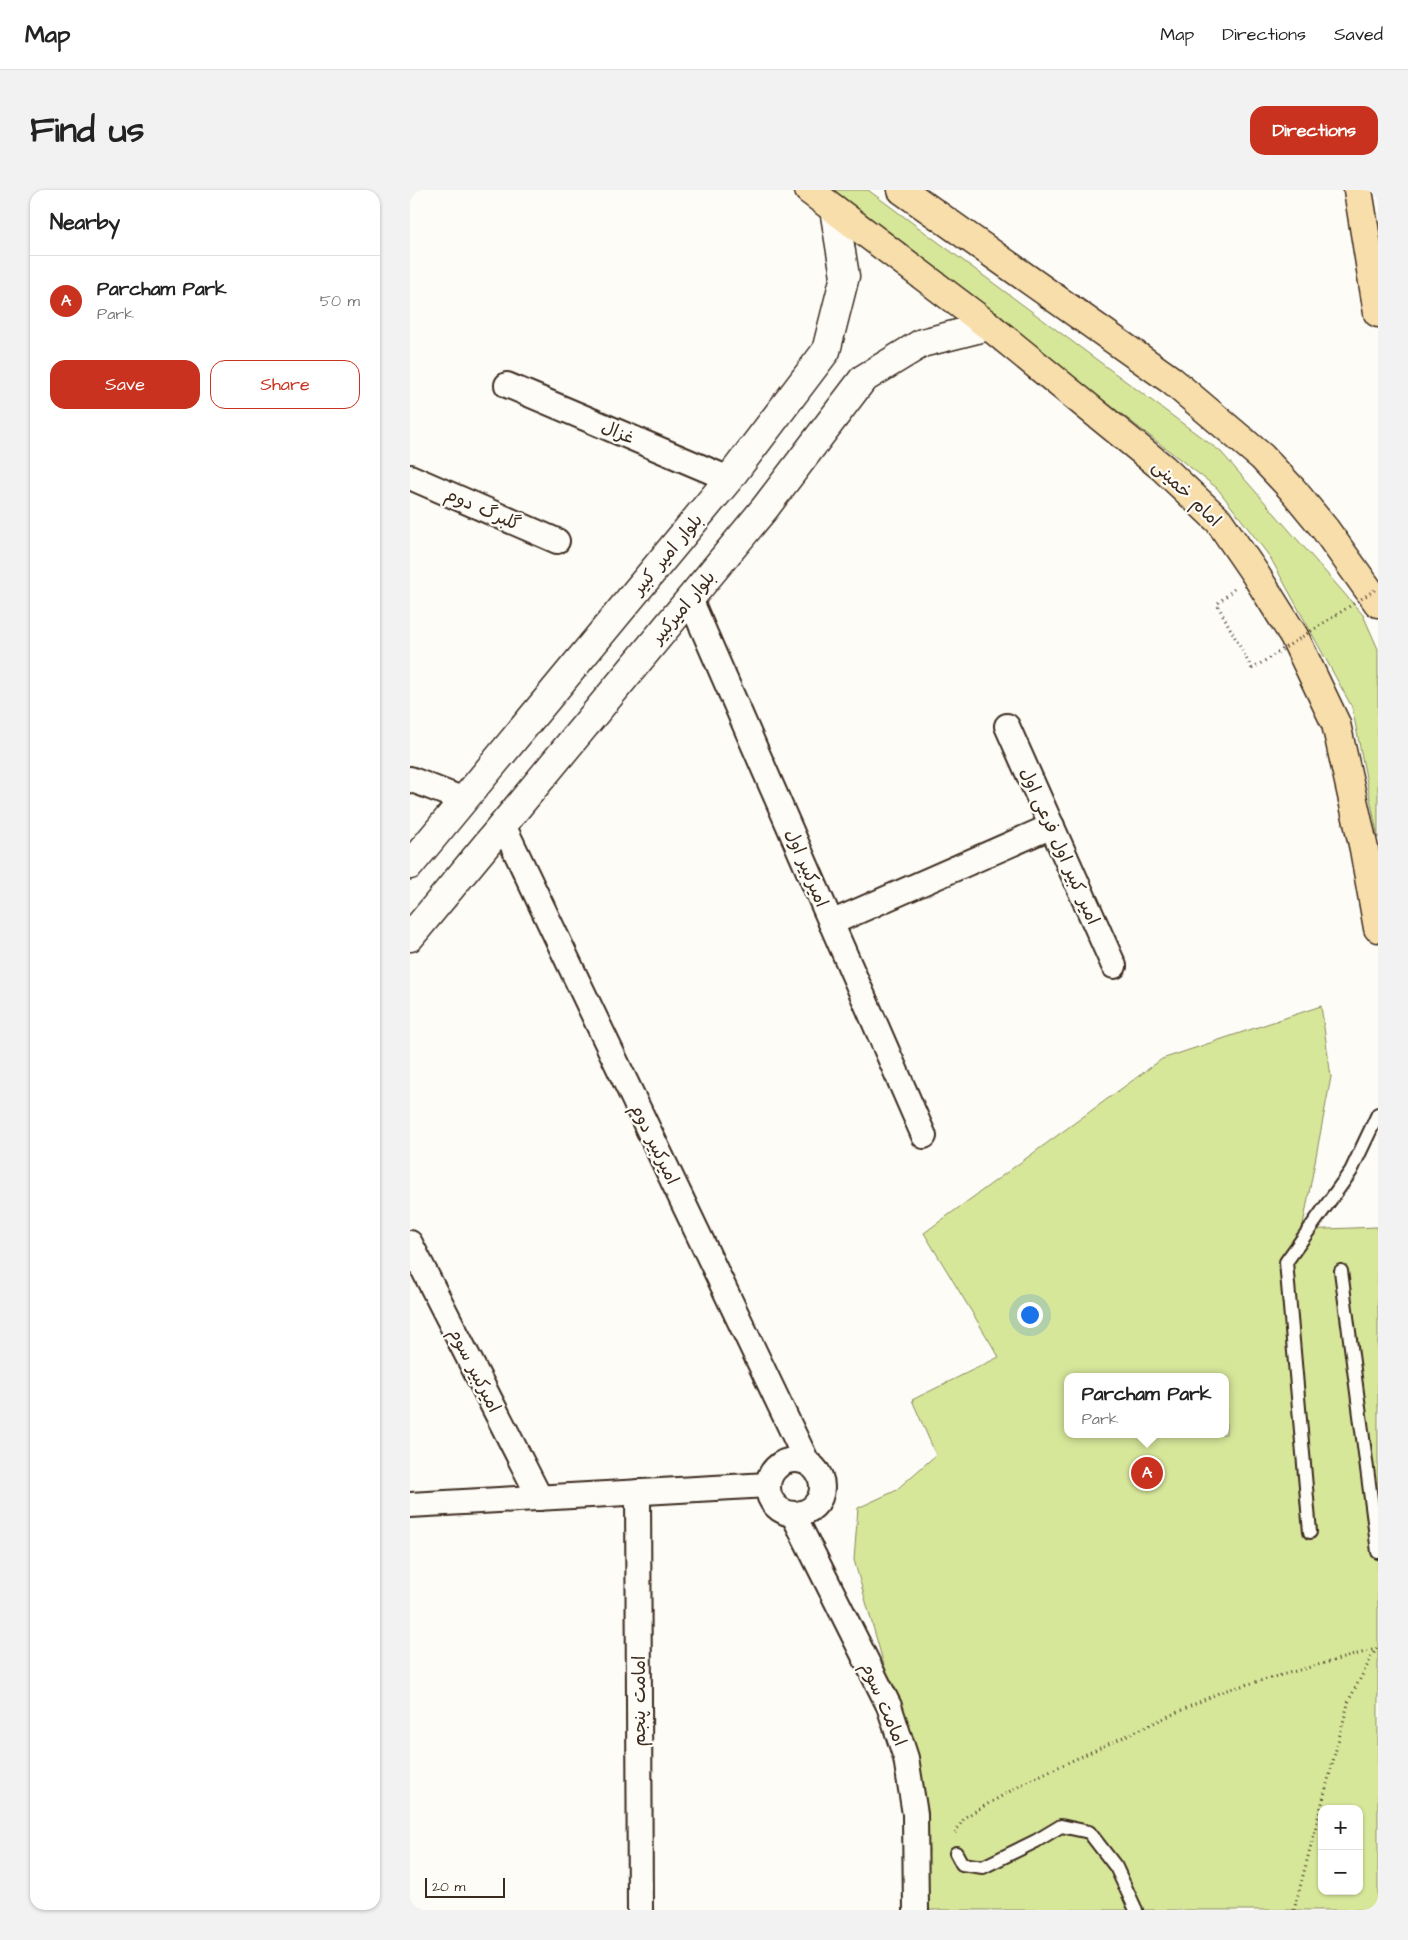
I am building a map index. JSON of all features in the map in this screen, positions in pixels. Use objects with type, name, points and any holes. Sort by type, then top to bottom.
[{"type":"highway","name":"امام خمینی","points":[[809,190],[989,326],[1163,468],[1219,521],[1294,636],[1336,724],[1364,849],[1378,928]]},
{"type":"highway","points":[[902,190],[1171,380],[1262,457],[1292,489],[1325,529],[1378,603]]},
{"type":"highway","points":[[1358,190],[1378,312]]},
{"type":"street","name":"بلوار امیر کبیر","points":[[410,865],[729,479],[826,351],[845,276],[834,209]]},
{"type":"street","name":"بلوار امیرکبیر","points":[[410,937],[765,508],[863,379],[922,343],[989,326]]},
{"type":"street","name":"غزال","points":[[507,385],[729,479]]},
{"type":"street","name":"گلبرگ دوم","points":[[410,477],[557,541]]},
{"type":"street","name":"امیرکبیر اول","points":[[690,599],[924,1136]]},
{"type":"street","name":"امیر کبیر اول فرعی اول","points":[[1007,726],[1114,966]]},
{"type":"street","points":[[410,779],[464,800]]},
{"type":"street","name":"امیرکبیر دوم","points":[[503,825],[807,1462]]},
{"type":"street","points":[[831,923],[1052,826]]},
{"type":"street","name":"امیرکبیر سوم","points":[[410,1243],[540,1498]]},
{"type":"street","points":[[789,1460],[807,1462],[820,1475],[822,1494],[818,1502],[811,1509],[803,1513],[785,1512],[772,1501],[768,1485],[770,1476],[781,1464],[789,1460]]},
{"type":"street","points":[[410,1505],[768,1485]]},
{"type":"street","name":"امامت پنجم","points":[[638,1492],[640,1910]]},
{"type":"street","name":"امامت سوم","points":[[794,1514],[889,1706],[906,1758],[915,1814],[916,1910]]},
{"type":"lane","points":[[1310,1532],[1286,1262],[1351,1171],[1378,1114]]},
{"type":"lane","points":[[1341,1271],[1378,1552]]},
{"type":"lane","points":[[956,1853],[962,1864],[983,1866],[1036,1841],[1061,1826],[1090,1832],[1116,1867],[1136,1910]]},
{"type":"path","points":[[1217,604],[1252,669],[1378,588]]},
{"type":"path","points":[[956,1853],[954,1834],[965,1817],[1028,1781],[1223,1691],[1377,1647]]},
{"type":"path","points":[[1294,1910],[1349,1700],[1377,1647]]},
{"type":"green space","points":[[832,190],[868,190],[1221,452],[1363,615],[1378,649],[1378,838],[1352,707],[1270,557],[1217,488]]},
{"type":"green space","points":[[1321,1006],[1331,1077],[1302,1230],[1377,1227],[1378,1238],[1378,1910],[926,1910],[925,1899],[929,1850],[921,1794],[854,1560],[858,1508],[895,1491],[936,1455],[912,1400],[999,1357],[924,1233],[1162,1059]]},
{"type":"place","name":"Parcham Park","points":[[1147,1473]]}]
